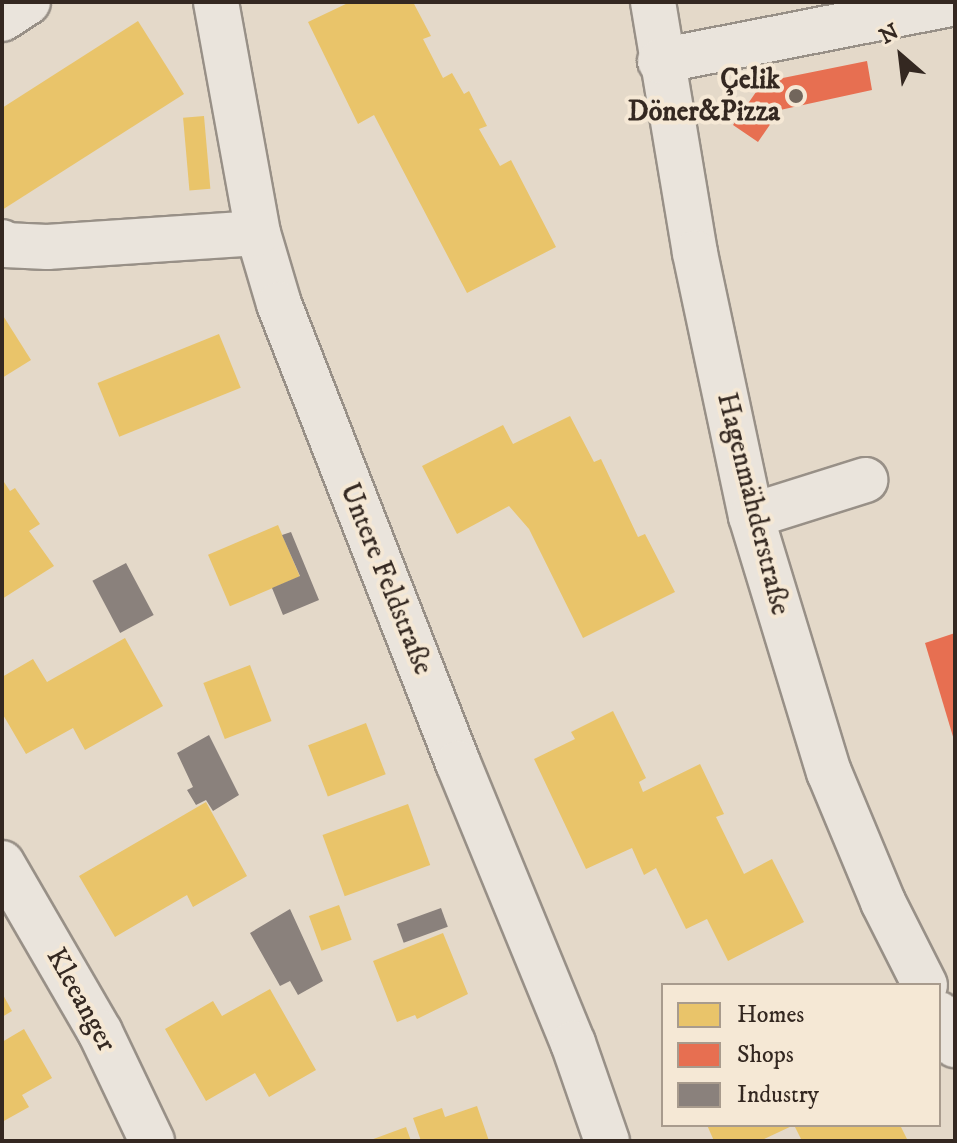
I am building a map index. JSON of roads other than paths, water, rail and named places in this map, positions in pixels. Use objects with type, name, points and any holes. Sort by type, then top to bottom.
[{"type":"street","points":[[2,19],[28,2]]},
{"type":"street","name":"Untere Feldstraße","points":[[216,2],[258,233],[279,304],[573,1043],[607,1141]]},
{"type":"street","name":"Hagenmähderstraße","points":[[653,2],[660,61],[695,253],[751,516],[829,772],[883,902],[924,983]]},
{"type":"street","points":[[660,61],[955,3]]},
{"type":"street","points":[[2,242],[5,245],[47,247],[258,233]]},
{"type":"street","points":[[751,516],[865,480]]},
{"type":"street","name":"Kleeanger","points":[[2,863],[100,1032],[152,1141]]},
{"type":"street","points":[[941,1018],[955,1045]]},
{"type":"place","name":"Çelik Döner&Pizza","points":[[796,96]]}]
